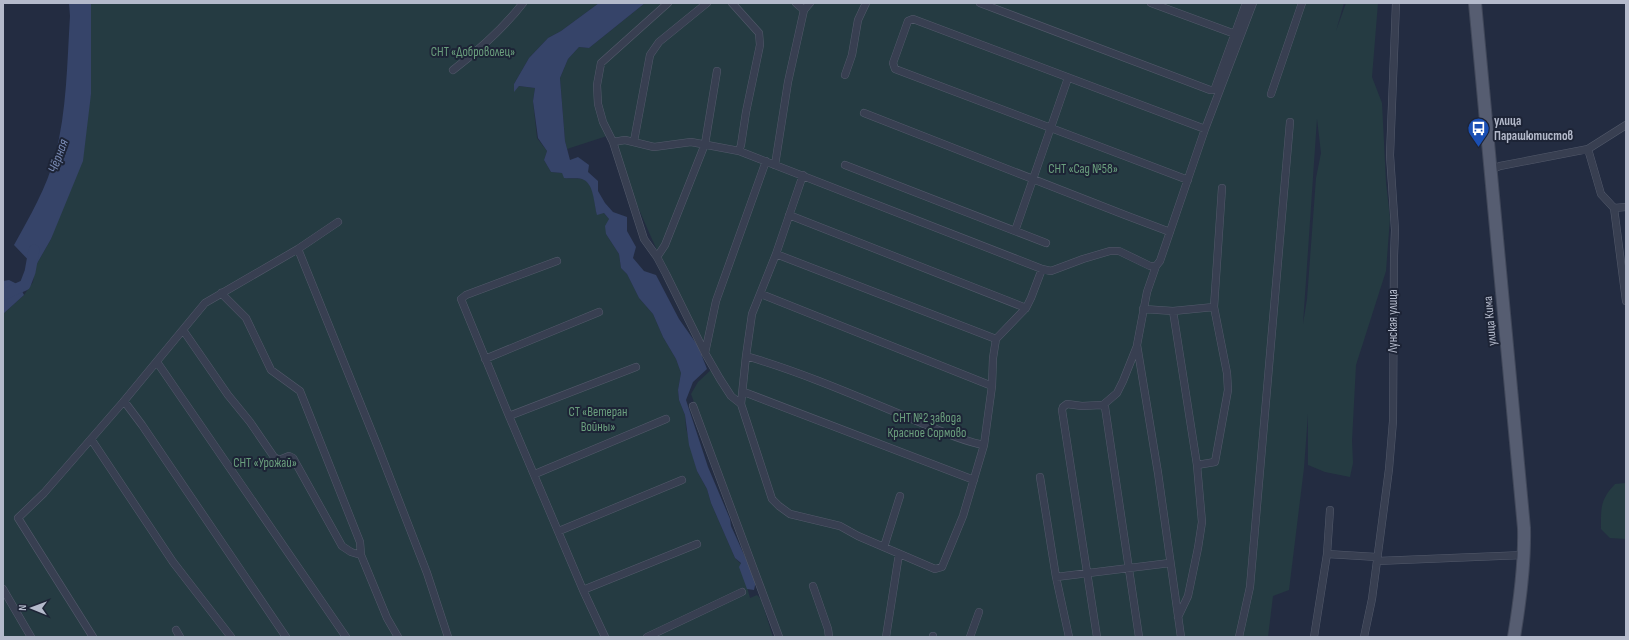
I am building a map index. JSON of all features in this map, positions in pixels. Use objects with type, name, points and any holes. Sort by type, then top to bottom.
[{"type":"main road","name":"улица Кима","points":[[1475,3],[1524,528],[1524,555],[1514,637]]},
{"type":"street","points":[[453,70],[483,47],[510,20],[523,3]]},
{"type":"street","points":[[668,3],[601,63],[597,84],[598,104],[603,122],[613,142],[644,239],[657,257],[705,353],[731,396],[742,404]]},
{"type":"street","points":[[634,141],[650,55],[659,42],[707,3]]},
{"type":"street","points":[[732,3],[758,33],[760,45],[739,151]]},
{"type":"street","points":[[796,3],[804,10]]},
{"type":"street","points":[[775,165],[788,82],[804,10],[810,3]]},
{"type":"street","points":[[844,74],[852,55],[858,20],[866,3]]},
{"type":"street","points":[[980,3],[1210,90],[1215,88],[1246,3]]},
{"type":"street","points":[[1151,3],[1234,34]]},
{"type":"street","points":[[1097,637],[1063,407],[1067,404],[1089,407],[1103,405],[1117,393],[1123,381],[1137,345],[1147,292],[1156,266],[1160,261],[1205,129],[1253,3]]},
{"type":"street","points":[[1271,94],[1302,3]]},
{"type":"street","name":"Лунская улица","points":[[1364,637],[1372,599],[1393,421],[1395,230],[1390,155],[1396,3]]},
{"type":"street","points":[[1188,180],[895,69],[893,63],[908,21],[913,19],[1205,129]]},
{"type":"street","points":[[657,257],[665,245],[705,144],[717,72]]},
{"type":"street","points":[[1015,231],[1068,78]]},
{"type":"street","points":[[864,113],[1170,232]]},
{"type":"street","points":[[1239,637],[1250,587],[1290,122]]},
{"type":"street","points":[[1490,170],[1500,166],[1588,149],[1626,125]]},
{"type":"street","points":[[613,142],[625,140],[634,141],[654,147],[691,142],[739,151],[766,160],[775,165],[1042,269],[1051,271],[1110,251],[1119,251],[1150,266],[1156,266]]},
{"type":"street","points":[[1588,149],[1601,194],[1614,208],[1626,301]]},
{"type":"street","points":[[705,353],[716,301],[766,160]]},
{"type":"street","points":[[845,165],[1046,243]]},
{"type":"street","points":[[802,175],[776,254],[752,314],[746,356],[742,404],[772,499],[790,514],[840,526],[935,570],[942,567],[963,516],[984,445],[992,386],[993,358],[996,339],[1020,316],[1026,308],[1042,269]]},
{"type":"street","points":[[1197,465],[1215,462],[1228,390],[1223,350],[1214,307],[1222,188]]},
{"type":"street","points":[[1614,208],[1626,207]]},
{"type":"street","points":[[789,215],[1026,308]]},
{"type":"street","points":[[93,637],[18,518],[44,493],[124,402],[205,302],[298,249],[338,222]]},
{"type":"street","points":[[298,249],[422,559],[448,637]]},
{"type":"street","points":[[776,254],[996,339]]},
{"type":"street","points":[[557,261],[466,295],[461,299],[583,590],[605,637]]},
{"type":"street","points":[[221,293],[246,318],[271,370],[300,391],[360,542],[361,555],[387,618],[398,637]]},
{"type":"street","points":[[761,294],[992,386]]},
{"type":"street","points":[[1143,309],[1173,311],[1214,307]]},
{"type":"street","points":[[1173,311],[1197,465],[1202,522],[1188,596],[1178,617]]},
{"type":"street","points":[[485,359],[599,312]]},
{"type":"street","points":[[183,330],[274,457],[279,460],[289,456],[293,458],[342,546],[350,552],[361,555]]},
{"type":"street","points":[[1137,345],[1158,473],[1181,637]]},
{"type":"street","points":[[746,356],[786,368],[976,444],[984,445]]},
{"type":"street","points":[[157,362],[346,637]]},
{"type":"street","points":[[509,416],[636,367]]},
{"type":"street","points":[[744,392],[974,480]]},
{"type":"street","points":[[124,402],[142,425],[286,637]]},
{"type":"street","points":[[1103,405],[1105,407],[1139,637]]},
{"type":"street","points":[[693,406],[780,637]]},
{"type":"street","points":[[535,474],[666,419]]},
{"type":"street","points":[[91,439],[173,562],[231,637]]},
{"type":"street","points":[[1040,477],[1056,577],[1069,637]]},
{"type":"street","points":[[559,531],[682,480]]},
{"type":"street","points":[[884,547],[900,496]]},
{"type":"street","points":[[1314,637],[1327,554],[1330,510]]},
{"type":"street","points":[[583,590],[697,544]]},
{"type":"street","points":[[886,637],[899,554]]},
{"type":"street","points":[[1327,554],[1377,559],[1524,555]]},
{"type":"street","points":[[1056,577],[1170,563]]},
{"type":"street","points":[[813,586],[828,629],[829,637]]},
{"type":"street","points":[[3,589],[31,637]]},
{"type":"street","points":[[647,637],[742,592]]},
{"type":"street","points":[[970,637],[979,612]]},
{"type":"street","points":[[176,630],[180,637]]},
{"type":"green space","points":[[91,3],[599,3],[561,31],[548,38],[529,58],[514,84],[514,91],[519,86],[535,88],[533,101],[537,138],[547,151],[544,160],[551,172],[562,173],[565,178],[581,179],[589,184],[593,194],[597,214],[604,213],[609,219],[606,234],[619,254],[621,268],[627,274],[639,298],[653,314],[663,337],[676,359],[681,373],[678,390],[679,400],[685,415],[686,428],[697,471],[707,489],[711,503],[735,558],[741,564],[750,598],[757,595],[761,599],[773,637],[3,637],[3,314],[24,295],[33,282],[35,267],[51,239],[91,94]]},
{"type":"green space","name":"СНТ №2 завода Красное Сормово","points":[[645,3],[1344,3],[1336,31],[1346,3],[1378,3],[1372,77],[1382,103],[1386,182],[1390,218],[1386,271],[1356,365],[1352,441],[1353,463],[1350,477],[1325,472],[1308,465],[1308,414],[1304,468],[1289,590],[1273,596],[1268,637],[780,637],[691,394],[698,382],[713,368],[645,224],[610,135],[567,149],[565,141],[560,78],[568,59],[579,47],[589,48]],"holes":[[[1317,119],[1321,153],[1316,178],[1307,299],[1303,324]]]},
{"type":"green space","points":[[1626,483],[1626,539],[1610,538],[1601,529],[1602,505],[1606,495],[1615,484]]},
{"type":"water","points":[[69,3],[91,3],[91,94],[83,161],[51,239],[35,267],[14,245],[42,191],[52,168],[59,139],[66,87],[70,16]]},
{"type":"water","points":[[599,3],[645,3],[589,48],[579,47],[568,59],[560,78],[565,141],[570,160],[578,157],[589,165],[588,172],[598,181],[598,191],[605,203],[613,212],[627,217],[627,231],[636,247],[633,258],[644,271],[656,275],[679,319],[698,346],[707,369],[693,382],[686,400],[708,467],[730,519],[731,526],[756,581],[754,590],[747,589],[739,567],[741,563],[735,558],[711,503],[707,489],[697,471],[689,445],[685,415],[679,400],[678,390],[681,373],[676,359],[663,337],[653,314],[639,298],[627,274],[621,268],[619,254],[606,234],[605,226],[609,219],[604,213],[597,215],[592,190],[587,182],[580,179],[564,178],[562,173],[551,172],[544,160],[547,151],[538,138],[533,101],[535,88],[519,86],[514,92],[514,84],[529,58],[548,38],[561,31]]},
{"type":"water","points":[[9,280],[19,285],[24,295],[3,314],[3,281]]},
{"type":"waterway","name":"Чёрная","points":[[3,295],[25,285],[30,272],[34,250]]},
{"type":"place","name":"улица Парашютистов","points":[[1479,148]]},
{"type":"park label","name":"СНТ «Доброволец»","points":[[473,52]]},
{"type":"park label","name":"СНТ «Сад №58»","points":[[1083,169]]},
{"type":"park label","name":"СТ «Ветеран Войны»","points":[[598,420]]},
{"type":"park label","name":"СНТ «Урожай»","points":[[265,463]]}]
